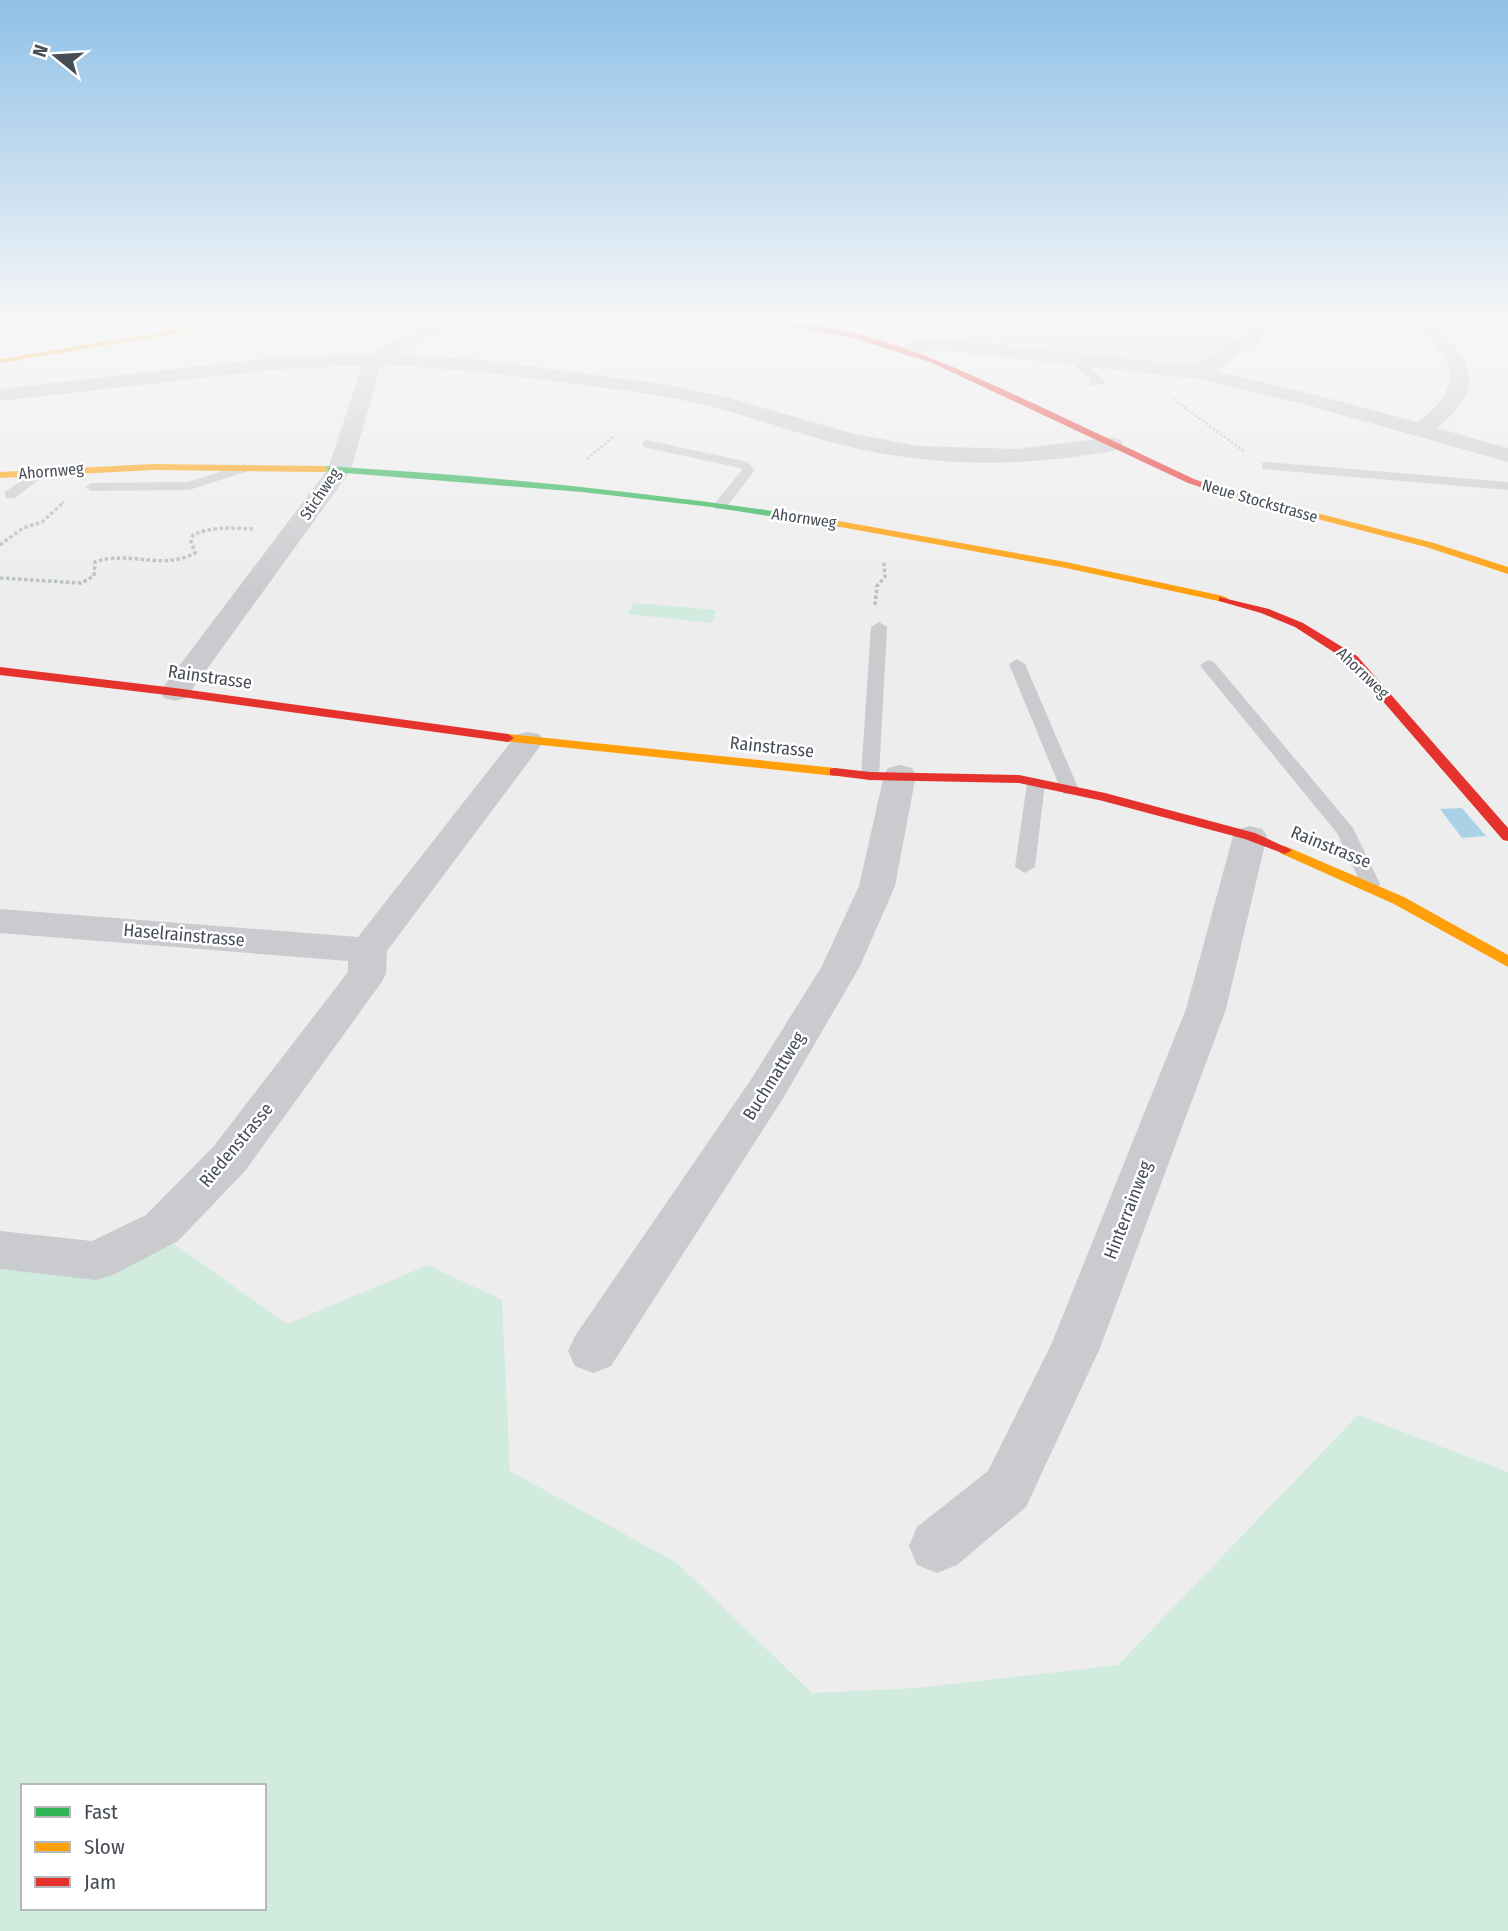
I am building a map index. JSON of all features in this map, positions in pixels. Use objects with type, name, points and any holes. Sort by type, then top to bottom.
[{"type":"street","name":"Stichweg","points":[[175,692],[339,470],[356,412]]},
{"type":"street","points":[[757,412],[857,442],[924,452],[1028,456],[1074,453],[1112,444]]},
{"type":"street","name":"Neue Stockstrasse","points":[[1044,412],[1191,481],[1230,495],[1420,541],[1508,571]]},
{"type":"street","points":[[1356,412],[1508,455]]},
{"type":"street","points":[[1420,430],[1432,423],[1442,412]]},
{"type":"street","name":"Ahornweg","points":[[0,475],[102,467],[244,467],[498,478],[892,531],[1216,597],[1265,611],[1299,625],[1353,659],[1508,837]]},
{"type":"street","name":"Rainstrasse","points":[[0,671],[175,692],[528,741],[885,776],[1019,779],[1250,836],[1370,884],[1457,929],[1508,962]]},
{"type":"street","points":[[368,950],[528,741]]},
{"type":"street","name":"Buchmattweg","points":[[593,1351],[767,1089],[841,966],[877,886],[885,776]]},
{"type":"street","name":"Hinterrainweg","points":[[937,1546],[1007,1489],[1074,1348],[1206,1009],[1250,836]]},
{"type":"street","name":"Haselrainstrasse","points":[[0,921],[368,950]]},
{"type":"street","name":"Riedenstrasse","points":[[0,1250],[96,1261],[162,1228],[229,1159],[367,974],[368,950]]},
{"type":"lane","points":[[647,444],[744,465],[749,470],[720,506]]},
{"type":"lane","points":[[1266,466],[1508,486]]},
{"type":"lane","points":[[91,487],[189,486],[244,467]]},
{"type":"lane","points":[[10,495],[40,472]]},
{"type":"lane","points":[[879,627],[885,776]]},
{"type":"lane","points":[[1017,663],[1070,790]]},
{"type":"lane","points":[[1208,666],[1346,832],[1370,884]]},
{"type":"lane","points":[[1025,867],[1036,783]]},
{"type":"path","points":[[1188,412],[1266,466]]},
{"type":"path","points":[[0,545],[23,528],[42,522],[102,467]]},
{"type":"path","points":[[0,578],[81,583],[94,576],[95,562],[102,558],[113,556],[174,561],[195,553],[191,541],[193,535],[201,530],[214,527],[256,529]]},
{"type":"path","points":[[879,627],[873,620],[877,586],[886,577],[883,552],[892,531]]},
{"type":"green space","points":[[634,603],[716,610],[712,623],[627,614]]},
{"type":"green space","points":[[163,1236],[287,1324],[428,1265],[502,1300],[510,1471],[677,1563],[812,1693],[917,1688],[1118,1665],[1358,1415],[1508,1472],[1508,1931],[0,1931],[0,1265]]},
{"type":"water","points":[[1462,808],[1486,836],[1462,838],[1440,809]]},
{"type":"traffic: fast","points":[[324,469],[582,489],[711,504],[839,524]]},
{"type":"traffic: slow","points":[[0,475],[153,467],[324,469]]},
{"type":"traffic: slow","points":[[1227,493],[1430,545],[1508,571]]},
{"type":"traffic: slow","points":[[839,524],[1066,565],[1223,599]]},
{"type":"traffic: slow","points":[[508,738],[835,772]]},
{"type":"traffic: slow","points":[[1285,850],[1399,900],[1508,962]]},
{"type":"traffic: jam","points":[[1044,412],[1191,481],[1227,493]]},
{"type":"traffic: jam","points":[[1223,599],[1265,611],[1299,625],[1353,659],[1508,837]]},
{"type":"traffic: jam","points":[[0,671],[508,738]]},
{"type":"traffic: jam","points":[[835,772],[870,776],[1019,779],[1105,797],[1250,836],[1285,850]]}]
